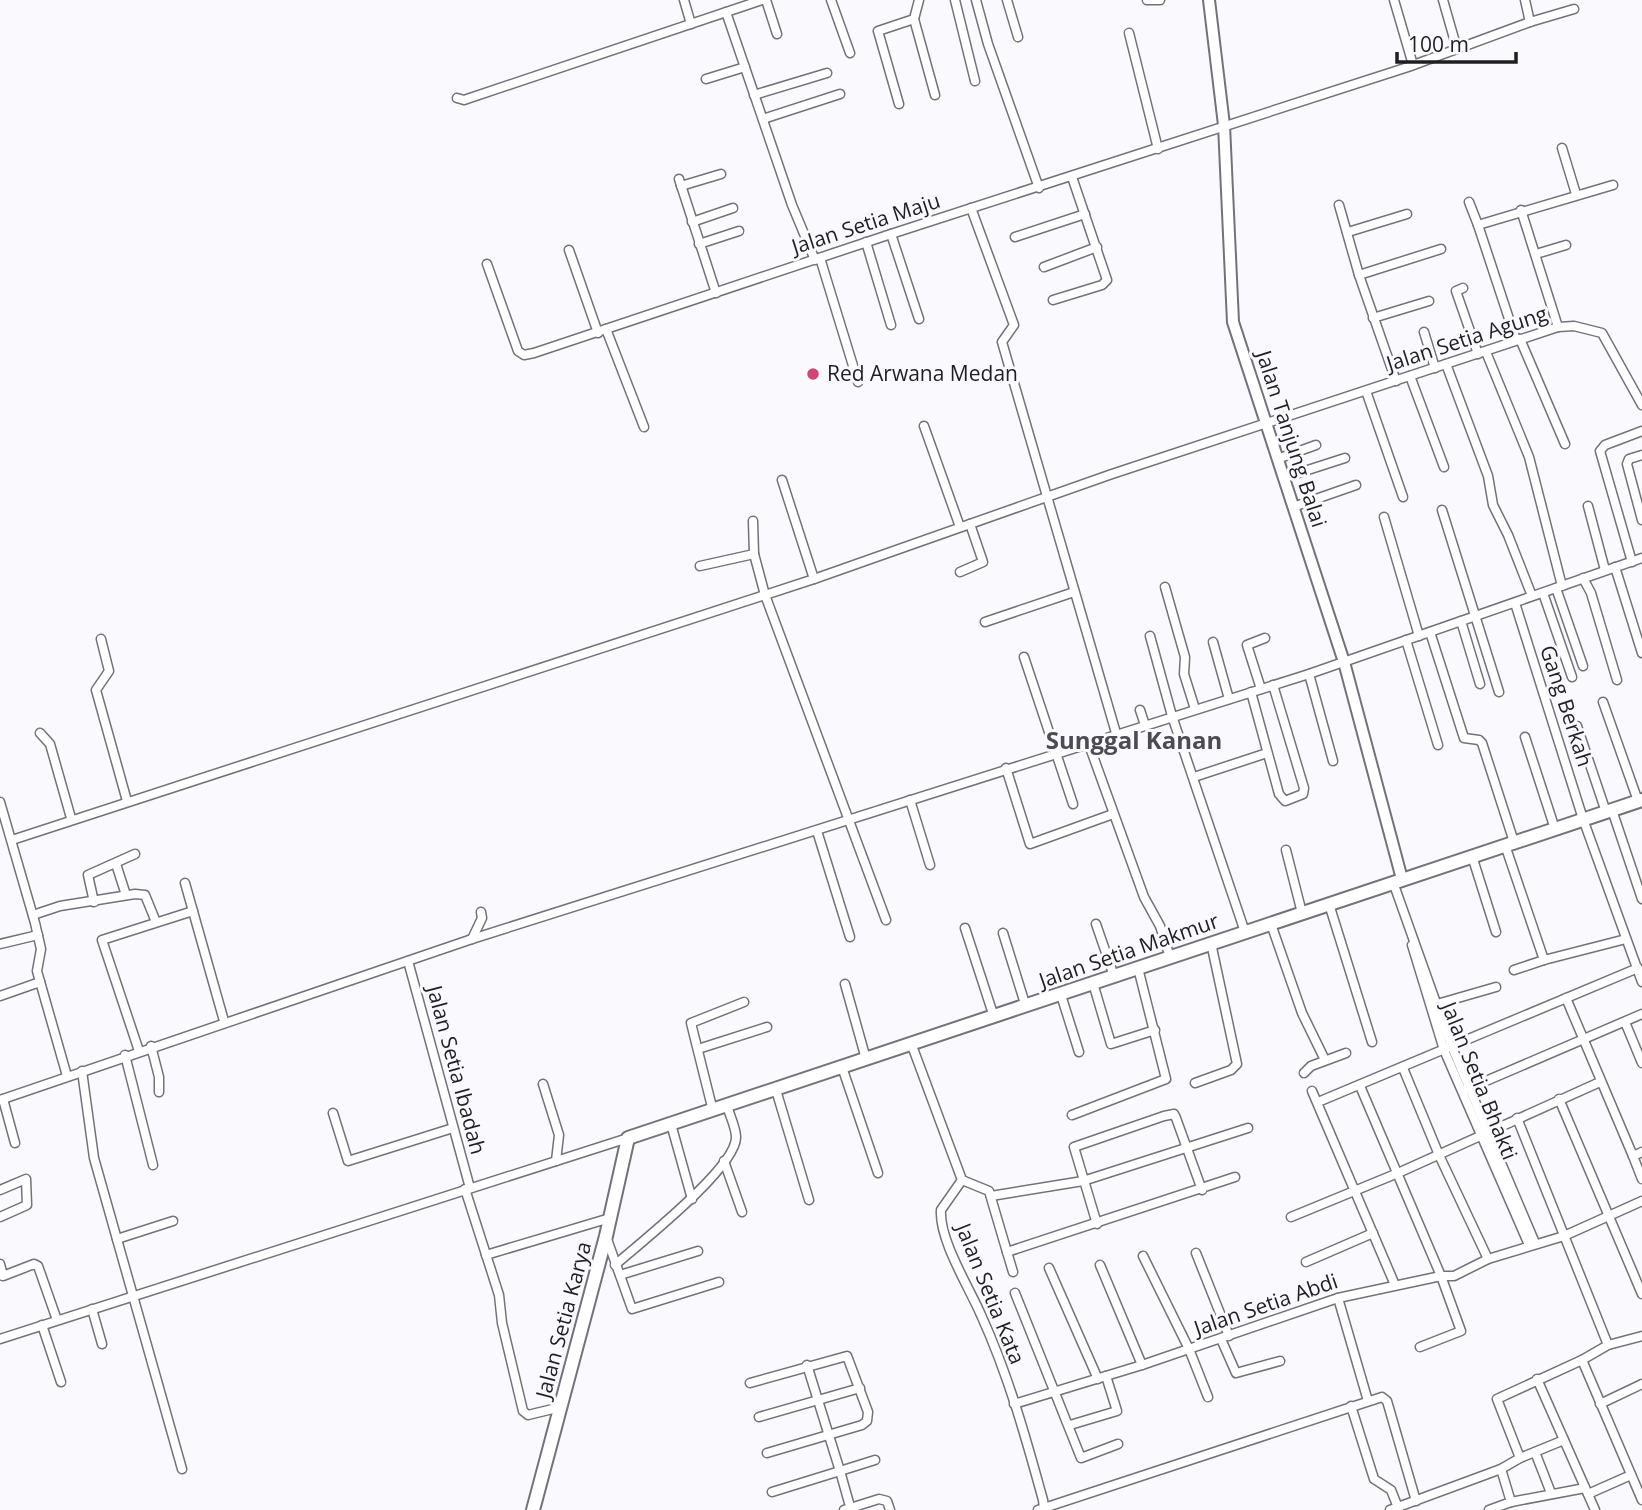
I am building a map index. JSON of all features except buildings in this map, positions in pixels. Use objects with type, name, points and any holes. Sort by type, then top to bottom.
[{"type":"main road","name":"Jalan Setia Makmur","points":[[628,1138],[1640,801]]},
{"type":"main road","name":"Jalan Setia Karya","points":[[533,1510],[606,1236],[628,1138]]},
{"type":"street","points":[[684,0],[691,24]]},
{"type":"street","points":[[457,98],[464,100],[726,12],[743,3],[764,0],[778,34]]},
{"type":"street","points":[[831,0],[850,53]]},
{"type":"street","points":[[919,0],[914,19],[935,95]]},
{"type":"street","points":[[955,0],[975,81]]},
{"type":"street","points":[[976,0],[988,44],[1039,188]]},
{"type":"street","points":[[1007,0],[1018,37]]},
{"type":"street","points":[[1147,0],[1160,0]]},
{"type":"street","name":"Jalan Tanjung Balai","points":[[1209,0],[1224,125],[1233,322],[1344,662],[1398,880]]},
{"type":"street","points":[[1394,0],[1413,65]]},
{"type":"street","points":[[1443,0],[1457,49]]},
{"type":"street","points":[[1525,0],[1530,22]]},
{"type":"street","name":"Jalan Setia Maju","points":[[487,264],[520,354],[534,354],[866,242],[1413,65],[1530,22],[1574,9]]},
{"type":"street","points":[[726,12],[792,205],[818,259],[858,382]]},
{"type":"street","points":[[899,104],[878,32],[914,19]]},
{"type":"street","points":[[1129,33],[1158,149]]},
{"type":"street","points":[[706,79],[745,67]]},
{"type":"street","points":[[754,95],[827,73]]},
{"type":"street","points":[[763,119],[840,94]]},
{"type":"street","points":[[1562,148],[1576,194]]},
{"type":"street","points":[[716,293],[680,182],[721,174]]},
{"type":"street","points":[[1053,300],[1106,283],[1097,247],[1072,177]]},
{"type":"street","points":[[1478,225],[1521,210],[1613,185]]},
{"type":"street","points":[[1469,202],[1518,340],[1565,444]]},
{"type":"street","points":[[1339,205],[1359,275],[1396,381]]},
{"type":"street","points":[[692,222],[733,208]]},
{"type":"street","points":[[971,208],[1014,325],[1002,342],[1116,733]]},
{"type":"street","points":[[1521,210],[1558,327]]},
{"type":"street","points":[[1016,237],[1085,214]]},
{"type":"street","points":[[1348,232],[1407,214]]},
{"type":"street","points":[[699,244],[739,231]]},
{"type":"street","points":[[891,234],[919,319]]},
{"type":"street","points":[[866,242],[891,325]]},
{"type":"street","points":[[1536,254],[1566,245]]},
{"type":"street","points":[[1044,267],[1097,247]]},
{"type":"street","points":[[1359,275],[1441,249]]},
{"type":"street","points":[[569,250],[644,427]]},
{"type":"street","points":[[1463,288],[1456,291],[1529,457],[1559,587],[1583,666]]},
{"type":"street","points":[[1373,318],[1429,301]]},
{"type":"street","name":"Jalan Setia Agung","points":[[12,840],[71,818],[814,579],[1048,497],[1558,327],[1574,326],[1602,333],[1642,404]]},
{"type":"street","points":[[1424,332],[1435,368]]},
{"type":"street","points":[[1446,364],[1488,476],[1493,505],[1532,596]]},
{"type":"street","points":[[1410,376],[1444,467]]},
{"type":"street","points":[[1366,391],[1403,497]]},
{"type":"street","points":[[923,426],[960,527]]},
{"type":"street","points":[[1632,562],[1600,451],[1605,444],[1642,431]]},
{"type":"street","points":[[1277,459],[1316,445]]},
{"type":"street","points":[[1642,455],[1629,459],[1627,464],[1642,520]]},
{"type":"street","points":[[1283,478],[1345,458]]},
{"type":"street","points":[[782,480],[814,579]]},
{"type":"street","points":[[1293,507],[1356,485]]},
{"type":"street","points":[[1588,506],[1605,570]]},
{"type":"street","points":[[1442,510],[1499,692]]},
{"type":"street","points":[[1384,517],[1419,636]]},
{"type":"street","points":[[753,521],[754,554],[765,595],[886,920]]},
{"type":"street","points":[[960,572],[983,563],[970,524]]},
{"type":"street","points":[[700,566],[754,554]]},
{"type":"street","points":[[15,1143],[1,1099],[224,1021],[472,939],[1309,674],[1642,558]]},
{"type":"street","points":[[1615,567],[1642,653]]},
{"type":"street","points":[[1583,578],[1591,593],[1617,680]]},
{"type":"street","points":[[1165,587],[1185,657],[1184,674],[1195,709]]},
{"type":"street","points":[[985,622],[1074,592]]},
{"type":"street","points":[[1542,593],[1572,677]]},
{"type":"street","name":"Gang Berkah","points":[[1515,603],[1583,819],[1642,982]]},
{"type":"street","points":[[1461,621],[1479,684]]},
{"type":"street","points":[[1430,632],[1464,738],[1482,743],[1544,960]]},
{"type":"street","points":[[1150,636],[1172,716],[1245,932]]},
{"type":"street","points":[[1261,689],[1248,645],[1265,638]]},
{"type":"street","points":[[102,639],[108,671],[96,690],[127,801]]},
{"type":"street","points":[[1406,640],[1438,745]]},
{"type":"street","points":[[1213,642],[1229,699]]},
{"type":"street","points":[[1024,657],[1073,804]]},
{"type":"street","points":[[1309,674],[1333,761]]},
{"type":"street","points":[[1251,692],[1282,798],[1291,800],[1303,794],[1273,685]]},
{"type":"street","points":[[1603,702],[1640,801]]},
{"type":"street","points":[[1140,710],[1144,725]]},
{"type":"street","points":[[1577,726],[1642,899]]},
{"type":"street","points":[[40,733],[50,744],[71,818]]},
{"type":"street","points":[[1525,737],[1555,829]]},
{"type":"street","points":[[1088,742],[1113,814],[1170,957]]},
{"type":"street","points":[[1194,777],[1267,753]]},
{"type":"street","points":[[1006,768],[1030,844],[1113,814]]},
{"type":"street","points":[[910,800],[930,865]]},
{"type":"street","points":[[0,802],[38,935],[41,949],[37,971],[67,1076]]},
{"type":"street","points":[[817,831],[850,937]]},
{"type":"street","points":[[1286,850],[1302,912]]},
{"type":"street","points":[[94,902],[88,875],[135,854]]},
{"type":"street","points":[[1472,856],[1496,932]]},
{"type":"street","points":[[117,864],[126,895]]},
{"type":"street","name":"Jalan Setia Bhakti","points":[[1398,880],[1409,926],[1447,1048],[1532,1244]]},
{"type":"street","points":[[185,883],[224,1021]]},
{"type":"street","points":[[33,915],[60,906],[126,895],[145,895],[156,922]]},
{"type":"street","points":[[1329,904],[1372,1042]]},
{"type":"street","points":[[139,1051],[101,942],[105,937],[192,911]]},
{"type":"street","points":[[472,939],[482,918],[481,912]]},
{"type":"street","points":[[1271,923],[1302,1013],[1325,1060]]},
{"type":"street","points":[[1096,924],[1114,976]]},
{"type":"street","points":[[965,928],[994,1017]]},
{"type":"street","points":[[1003,933],[1026,1007]]},
{"type":"street","points":[[0,944],[38,935]]},
{"type":"street","points":[[1514,970],[1626,939]]},
{"type":"street","points":[[1195,1083],[1231,1070],[1237,1065],[1211,943]]},
{"type":"street","name":"Jalan Setia Ibadah","points":[[408,961],[467,1189],[499,1295],[502,1323],[523,1411],[528,1415],[561,1407]]},
{"type":"street","points":[[1072,1115],[1166,1079],[1138,968]]},
{"type":"street","points":[[1318,1102],[1637,968]]},
{"type":"street","name":"Jalan Setia Bhakti","points":[[1425,979],[1437,1004],[1447,1048]]},
{"type":"street","points":[[0,996],[40,982]]},
{"type":"street","points":[[1093,983],[1111,1044],[1155,1030]]},
{"type":"street","points":[[845,984],[866,1059]]},
{"type":"street","points":[[1437,1004],[1496,987]]},
{"type":"street","points":[[1060,995],[1079,1052]]},
{"type":"street","points":[[1566,998],[1642,1179]]},
{"type":"street","points":[[713,1111],[692,1021],[744,1002]]},
{"type":"street","points":[[1465,1090],[1642,1014]]},
{"type":"street","points":[[1625,1022],[1642,1063]]},
{"type":"street","points":[[698,1049],[767,1027]]},
{"type":"street","points":[[911,1043],[962,1180],[983,1187],[991,1196],[1013,1272]]},
{"type":"street","points":[[151,1046],[159,1077],[159,1092]]},
{"type":"street","points":[[1304,1073],[1325,1060],[1346,1053]]},
{"type":"street","points":[[125,1055],[153,1165]]},
{"type":"street","points":[[842,1067],[878,1172]]},
{"type":"street","points":[[1403,1068],[1439,1155],[1488,1259]]},
{"type":"street","points":[[82,1071],[94,1158],[182,1469]]},
{"type":"street","points":[[1291,1217],[1398,1173],[1600,1082]]},
{"type":"street","points":[[543,1084],[559,1135],[556,1161]]},
{"type":"street","points":[[1360,1086],[1441,1276],[1461,1331],[1420,1347]]},
{"type":"street","points":[[776,1090],[809,1200]]},
{"type":"street","points":[[1312,1091],[1395,1285]]},
{"type":"street","points":[[1559,1099],[1642,1294]]},
{"type":"street","points":[[615,1265],[709,1183],[734,1146],[737,1136],[727,1106]]},
{"type":"street","points":[[333,1113],[348,1161],[453,1128]]},
{"type":"street","points":[[1097,1224],[1075,1152],[1077,1144],[1174,1114],[1202,1190]]},
{"type":"street","points":[[1517,1118],[1608,1345]]},
{"type":"street","points":[[671,1124],[692,1199]]},
{"type":"street","points":[[991,1196],[1083,1181],[1248,1128]]},
{"type":"street","points":[[0,1339],[628,1138]]},
{"type":"street","points":[[1633,1156],[1642,1152]]},
{"type":"street","points":[[724,1161],[742,1212]]},
{"type":"street","points":[[1007,1252],[1235,1177]]},
{"type":"street","points":[[0,1190],[26,1179],[29,1201],[27,1205],[0,1217]]},
{"type":"street","name":"Jalan Setia Kata","points":[[962,1180],[941,1210],[943,1225],[961,1278],[981,1315],[1014,1404],[1041,1509]]},
{"type":"street","name":"Jalan Setia Abdi","points":[[1014,1404],[1142,1365],[1338,1298],[1441,1276],[1454,1276],[1488,1259],[1564,1236],[1642,1201]]},
{"type":"street","points":[[486,1255],[610,1218]]},
{"type":"street","points":[[117,1239],[173,1221]]},
{"type":"street","points":[[1306,1262],[1373,1233]]},
{"type":"street","points":[[606,1236],[629,1307],[636,1309],[719,1282]]},
{"type":"street","points":[[620,1275],[698,1251]]},
{"type":"street","points":[[1196,1253],[1235,1373],[1280,1361]]},
{"type":"street","points":[[1143,1256],[1189,1349],[1208,1397]]},
{"type":"street","points":[[0,1264],[3,1276],[37,1265],[57,1320]]},
{"type":"street","points":[[1100,1265],[1142,1365]]},
{"type":"street","points":[[1049,1268],[1117,1411],[1070,1425]]},
{"type":"street","points":[[1015,1293],[1070,1425],[1084,1468]]},
{"type":"street","points":[[1338,1298],[1368,1401]]},
{"type":"street","points":[[92,1310],[102,1344]]},
{"type":"street","points":[[42,1325],[61,1382]]},
{"type":"street","points":[[1520,1458],[1497,1399],[1582,1360],[1608,1345],[1642,1336]]},
{"type":"street","points":[[750,1383],[847,1356],[868,1412],[867,1421],[767,1453]]},
{"type":"street","points":[[1582,1360],[1642,1500]]},
{"type":"street","points":[[807,1365],[848,1509],[884,1499],[890,1510]]},
{"type":"street","points":[[1537,1379],[1595,1510]]},
{"type":"street","points":[[1600,1404],[1642,1384]]},
{"type":"street","points":[[759,1418],[860,1388]]},
{"type":"street","points":[[1041,1509],[1382,1397],[1387,1401],[1416,1501]]},
{"type":"street","points":[[1351,1406],[1374,1479],[1391,1490],[1395,1509],[1501,1469],[1563,1440]]},
{"type":"street","points":[[1081,1458],[1118,1444]]},
{"type":"street","points":[[1535,1452],[1551,1493]]},
{"type":"street","points":[[772,1492],[875,1460]]},
{"type":"street","points":[[1501,1469],[1511,1502]]},
{"type":"street","points":[[1489,1510],[1551,1493],[1586,1491],[1631,1475]]},
{"type":"place","name":"Red Arwana Medan","points":[[813,374]]},
{"type":"district","name":"Sunggal Kanan","points":[[1134,741]]}]
